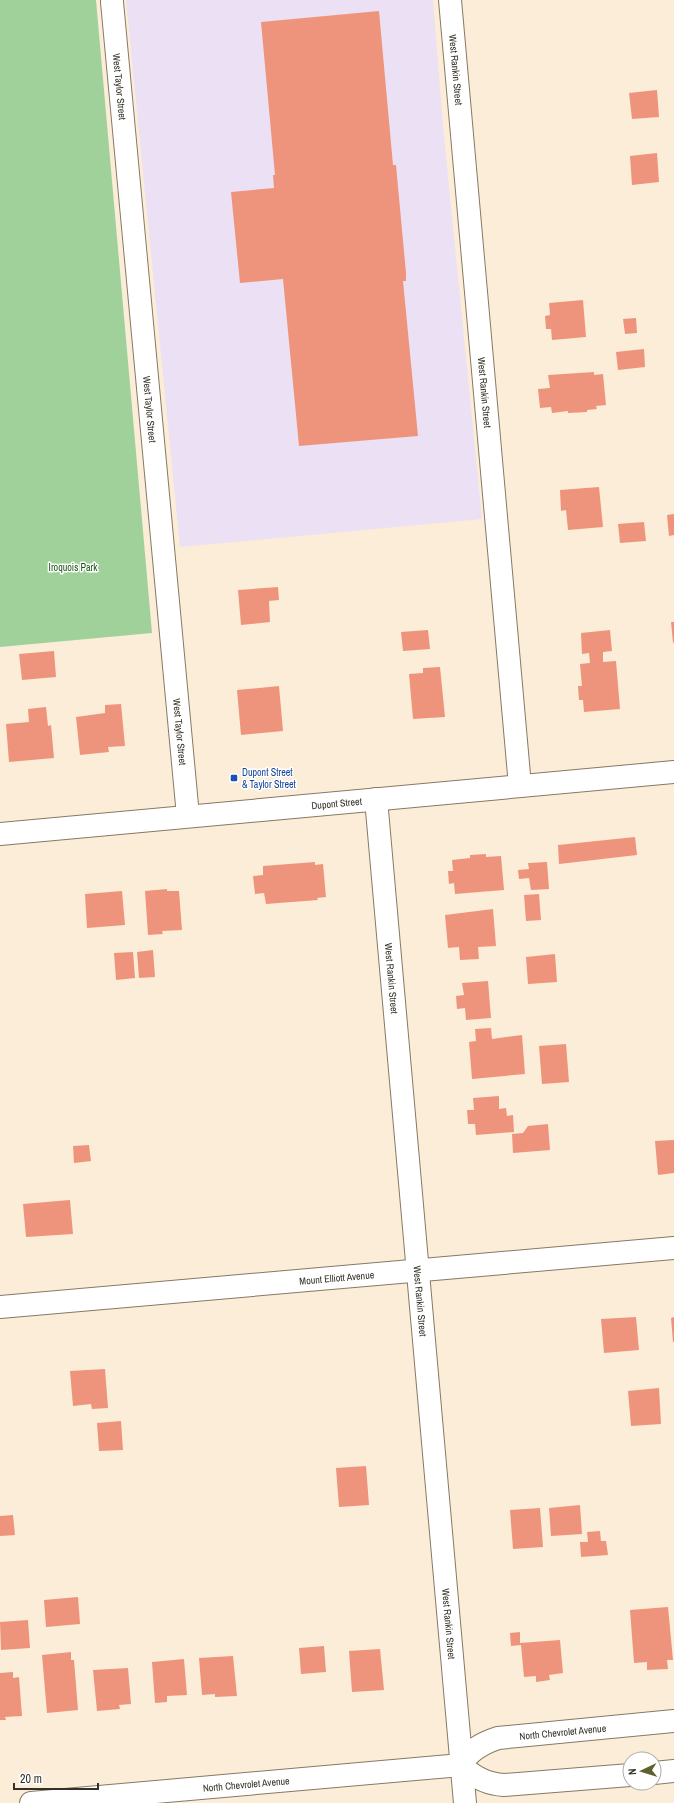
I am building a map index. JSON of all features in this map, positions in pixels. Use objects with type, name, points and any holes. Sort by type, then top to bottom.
[{"type":"street","name":"West Rankin Street","points":[[450,0],[520,786]]},
{"type":"street","name":"West Taylor Street","points":[[112,2],[188,816]]},
{"type":"street","name":"Dupont Street","points":[[0,834],[674,772]]},
{"type":"street","name":"West Rankin Street","points":[[376,799],[464,1803]]},
{"type":"street","name":"Mount Elliott Avenue","points":[[0,1306],[674,1248]]},
{"type":"street","name":"North Chevrolet Avenue","points":[[31,1803],[461,1765],[464,1759],[476,1748],[498,1738],[674,1721]]},
{"type":"street","points":[[461,1765],[478,1778],[504,1785],[622,1776]]},
{"type":"street","points":[[662,1772],[674,1771]]},
{"type":"shaded area","points":[[126,0],[433,0],[443,126],[482,519],[180,547]]},
{"type":"green space","name":"Iroquois Park","points":[[0,0],[96,0],[152,633],[0,647]]},
{"type":"building","points":[[379,11],[393,165],[396,165],[406,273],[406,281],[403,281],[418,436],[299,446],[283,279],[240,283],[231,192],[274,188],[273,175],[275,175],[261,22]]},
{"type":"building","points":[[657,90],[659,117],[632,119],[629,93]]},
{"type":"building","points":[[657,153],[659,182],[632,185],[630,156]]},
{"type":"building","points":[[583,300],[586,337],[552,340],[551,329],[546,329],[545,316],[550,315],[549,303]]},
{"type":"building","points":[[636,318],[637,333],[625,334],[623,319]]},
{"type":"building","points":[[644,349],[645,367],[618,370],[616,352]]},
{"type":"building","points":[[594,372],[594,375],[603,374],[606,405],[596,406],[597,409],[587,410],[587,412],[568,413],[568,411],[552,413],[551,407],[540,408],[538,389],[550,388],[548,375]]},
{"type":"building","points":[[599,487],[603,527],[568,530],[566,510],[561,511],[560,490]]},
{"type":"building","points":[[674,514],[674,535],[669,536],[667,515]]},
{"type":"building","points":[[644,522],[646,541],[620,543],[618,524]]},
{"type":"building","points":[[278,587],[279,600],[269,601],[270,622],[241,625],[238,590]]},
{"type":"building","points":[[671,622],[674,622],[673,643]]},
{"type":"building","points":[[428,630],[430,649],[403,651],[401,632]]},
{"type":"building","points":[[610,630],[612,651],[603,652],[603,662],[616,661],[620,709],[584,712],[583,700],[579,700],[578,686],[582,686],[580,664],[590,663],[589,653],[582,654],[581,633]]},
{"type":"building","points":[[54,651],[56,677],[22,680],[19,654]]},
{"type":"building","points":[[440,667],[445,717],[413,719],[409,674],[423,673],[423,668]]},
{"type":"building","points":[[279,686],[283,731],[241,735],[237,690]]},
{"type":"building","points":[[121,704],[125,746],[108,747],[109,752],[80,755],[76,717],[105,713],[105,705]]},
{"type":"building","points":[[46,707],[48,726],[51,725],[54,758],[9,762],[6,724],[29,722],[28,709]]},
{"type":"building","points":[[635,837],[637,855],[559,864],[558,845]]},
{"type":"building","points":[[486,854],[486,857],[501,856],[504,890],[455,894],[454,883],[449,884],[448,871],[453,871],[452,860],[470,858],[470,855]]},
{"type":"building","points":[[315,862],[315,865],[323,864],[326,897],[317,898],[318,900],[266,904],[264,893],[255,894],[253,876],[263,875],[263,866]]},
{"type":"building","points":[[547,862],[549,889],[531,890],[529,878],[519,879],[518,870],[529,869],[528,863]]},
{"type":"building","points":[[167,889],[167,891],[179,891],[182,930],[162,931],[163,934],[148,935],[145,891]]},
{"type":"building","points":[[122,891],[125,925],[87,928],[85,894]]},
{"type":"building","points":[[539,894],[541,920],[526,921],[524,895]]},
{"type":"building","points":[[493,909],[496,946],[478,947],[479,959],[460,960],[459,947],[448,948],[445,915]]},
{"type":"building","points":[[153,950],[155,977],[139,978],[137,952]]},
{"type":"building","points":[[133,952],[135,978],[116,980],[114,953]]},
{"type":"building","points":[[555,954],[557,982],[528,984],[526,957]]},
{"type":"building","points":[[488,981],[491,1018],[466,1020],[465,1008],[457,1009],[456,996],[464,995],[462,983]]},
{"type":"building","points":[[491,1028],[492,1039],[522,1035],[525,1074],[472,1079],[469,1042],[476,1041],[475,1029]]},
{"type":"building","points":[[566,1044],[569,1082],[542,1084],[539,1046]]},
{"type":"building","points":[[499,1096],[499,1109],[506,1108],[507,1116],[513,1115],[514,1132],[476,1135],[475,1124],[468,1124],[467,1110],[474,1110],[473,1098]]},
{"type":"building","points":[[548,1124],[550,1150],[513,1153],[512,1134],[523,1133],[528,1126]]},
{"type":"building","points":[[674,1140],[674,1173],[658,1175],[655,1141]]},
{"type":"building","points":[[89,1145],[91,1161],[74,1163],[73,1146]]},
{"type":"building","points":[[70,1200],[73,1234],[26,1237],[23,1204]]},
{"type":"building","points":[[636,1317],[639,1350],[604,1353],[601,1319]]},
{"type":"building","points":[[674,1317],[674,1342],[673,1342],[671,1318]]},
{"type":"building","points":[[105,1369],[108,1408],[92,1409],[91,1404],[73,1406],[70,1371]]},
{"type":"building","points":[[659,1388],[661,1424],[631,1426],[628,1391]]},
{"type":"building","points":[[121,1421],[123,1450],[99,1451],[97,1423]]},
{"type":"building","points":[[366,1466],[369,1505],[339,1507],[336,1468]]},
{"type":"building","points":[[580,1505],[582,1534],[551,1536],[549,1508]]},
{"type":"building","points":[[540,1508],[543,1547],[513,1549],[510,1510]]},
{"type":"building","points":[[13,1515],[15,1535],[0,1536],[0,1516]]},
{"type":"building","points":[[600,1531],[601,1541],[606,1541],[608,1555],[581,1557],[580,1542],[588,1542],[587,1532]]},
{"type":"building","points":[[78,1597],[80,1624],[46,1627],[44,1600]]},
{"type":"building","points":[[668,1607],[673,1660],[667,1660],[668,1669],[647,1670],[647,1662],[634,1663],[630,1610]]},
{"type":"building","points":[[28,1620],[30,1648],[1,1650],[0,1622]]},
{"type":"building","points":[[520,1632],[520,1643],[560,1640],[563,1673],[549,1675],[550,1680],[536,1682],[536,1676],[524,1677],[521,1645],[511,1646],[510,1633]]},
{"type":"building","points":[[324,1646],[326,1672],[301,1674],[299,1648]]},
{"type":"building","points":[[380,1649],[384,1690],[352,1692],[349,1651]]},
{"type":"building","points":[[71,1652],[71,1660],[74,1660],[78,1710],[47,1713],[42,1655]]},
{"type":"building","points":[[233,1656],[237,1696],[215,1697],[215,1694],[202,1695],[199,1658]]},
{"type":"building","points":[[184,1659],[187,1695],[167,1696],[167,1702],[155,1703],[152,1662]]},
{"type":"building","points":[[128,1668],[131,1704],[119,1705],[120,1709],[97,1711],[93,1670]]},
{"type":"building","points":[[13,1672],[13,1678],[19,1677],[22,1716],[5,1717],[6,1720],[0,1720],[0,1673]]},
{"type":"place","name":"Dupont Street & Taylor Street","points":[[234,778]]}]
